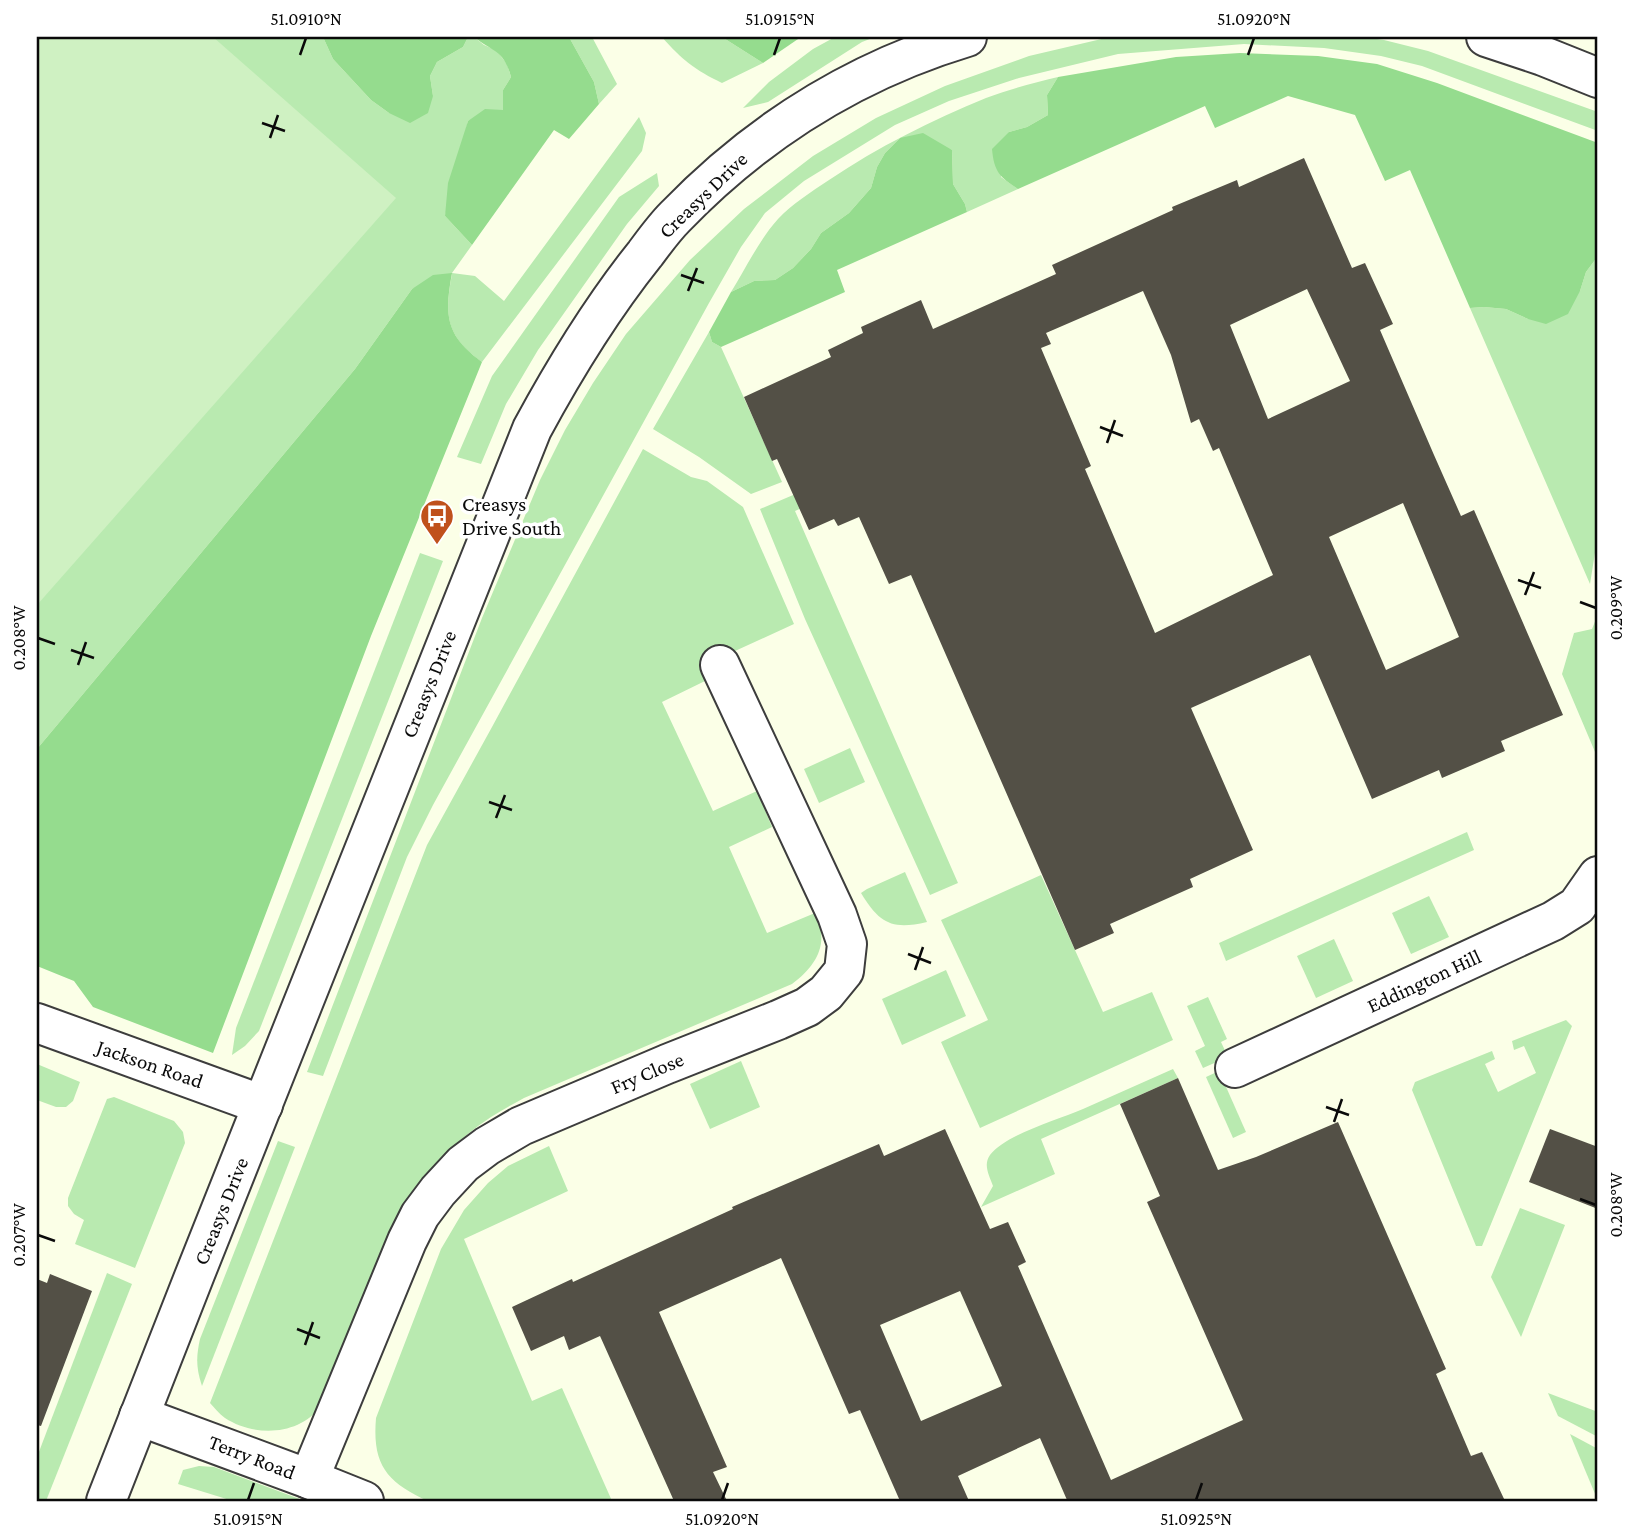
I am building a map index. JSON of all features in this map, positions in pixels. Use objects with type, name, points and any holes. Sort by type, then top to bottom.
[{"type":"street","name":"Creasys Drive","points":[[106,1501],[532,429],[558,379],[627,276],[673,219],[720,173],[833,93],[899,61],[967,37]]},
{"type":"street","points":[[1486,37],[1598,78]]},
{"type":"street","name":"Fry Close","points":[[309,1479],[407,1241],[420,1215],[463,1164],[521,1126],[807,1007],[826,993],[844,971],[847,944],[837,915],[720,665]]},
{"type":"street","name":"Eddington Hill","points":[[1235,1068],[1553,921],[1577,906],[1598,876]]},
{"type":"street","name":"Jackson Road","points":[[37,1023],[263,1105]]},
{"type":"street","name":"Terry Road","points":[[139,1416],[364,1501]]},
{"type":"green space","points":[[37,37],[323,37],[333,59],[371,100],[389,113],[433,96],[430,76],[437,62],[463,47],[468,37],[474,37],[496,50],[507,64],[511,77],[503,90],[503,110],[468,121],[445,216],[472,245],[452,273],[475,276],[504,301],[639,117],[646,133],[642,151],[482,362],[461,343],[450,324],[448,302],[452,274],[412,289],[355,369],[37,749]]},
{"type":"green space","points":[[37,37],[213,37],[396,198],[37,605]]},
{"type":"green space","points":[[323,37],[468,37],[463,47],[437,62],[430,76],[433,96],[428,113],[410,123],[371,100],[333,59]]},
{"type":"green space","points":[[474,37],[569,37],[594,82],[599,104],[569,139],[554,130],[472,245],[445,216],[448,183],[468,121],[485,109],[503,110],[503,90],[511,77],[501,56]]},
{"type":"green space","points":[[569,37],[592,37],[617,84],[599,104],[594,82]]},
{"type":"green space","points":[[662,37],[722,37],[763,63],[722,83],[689,64]]},
{"type":"green space","points":[[722,37],[801,37],[763,63]]},
{"type":"green space","points":[[835,37],[875,37],[862,42],[768,102],[743,108],[769,82],[813,49]]},
{"type":"green space","points":[[1110,37],[1363,37],[1384,40],[1428,51],[1598,112],[1598,131],[1422,66],[1381,56],[1324,48],[1244,44],[1118,54],[1019,78],[949,101],[895,125],[804,181],[765,213],[741,247],[709,303],[407,857],[323,1076],[307,1072],[482,618],[540,480],[565,430],[626,334],[690,260],[744,209],[813,156],[876,118],[945,86],[1029,56]]},
{"type":"green space","points":[[1240,53],[1318,56],[1377,64],[1437,83],[1598,143],[1598,256],[1586,272],[1568,314],[1546,324],[1506,309],[1470,308],[1410,170],[1385,181],[1355,115],[1288,96],[1215,128],[1205,106],[1018,189],[996,169],[992,149],[1009,132],[1027,127],[1048,115],[1047,95],[1058,77],[1176,57]]},
{"type":"green space","points":[[1058,77],[1047,95],[1048,115],[1027,127],[1009,132],[1001,177],[1018,189],[967,212],[953,184],[952,150],[900,138],[995,95]]},
{"type":"green space","points":[[923,133],[952,150],[953,184],[967,212],[837,270],[845,292],[721,347],[712,342],[709,332],[731,292],[754,281],[775,280],[793,268],[811,249],[821,233],[849,213],[871,188],[877,167],[885,153],[900,138]]},
{"type":"green space","points":[[900,138],[885,153],[877,167],[871,188],[849,213],[821,233],[811,249],[793,268],[775,280],[754,281],[731,292],[778,219],[796,203],[848,168]]},
{"type":"green space","points":[[657,173],[659,186],[627,224],[538,350],[506,404],[481,464],[457,457],[492,376],[619,197]]},
{"type":"green space","points":[[1598,256],[1598,534],[1590,584],[1470,308],[1506,309],[1528,319],[1580,291],[1586,272]]},
{"type":"green space","points":[[452,273],[448,301],[450,324],[461,343],[482,362],[371,636],[213,1053],[93,1007],[74,981],[37,966],[37,749],[355,369],[412,289],[433,275]]},
{"type":"green space","points":[[709,332],[712,342],[721,347],[782,482],[751,494],[653,429]]},
{"type":"green space","points":[[906,447],[914,458],[795,511],[958,883],[930,895],[805,619],[760,509]]},
{"type":"green space","points":[[643,449],[691,477],[707,481],[743,507],[794,624],[700,667],[705,681],[662,702],[713,811],[757,791],[772,827],[729,847],[767,933],[815,913],[821,934],[818,953],[808,969],[792,984],[524,1098],[468,1134],[426,1176],[396,1218],[377,1260],[329,1392],[321,1406],[312,1416],[289,1428],[262,1430],[237,1424],[223,1416],[210,1403],[427,845]]},
{"type":"green space","points":[[420,553],[443,561],[259,1031],[232,1055],[236,1028]]},
{"type":"green space","points":[[1598,614],[1598,759],[1562,674],[1574,633],[1592,629]]},
{"type":"green space","points":[[850,748],[865,782],[819,803],[804,769]]},
{"type":"green space","points":[[1467,832],[1474,850],[1226,961],[1219,943]]},
{"type":"green space","points":[[905,872],[927,922],[896,925],[888,922],[874,912],[861,893]]},
{"type":"green space","points":[[1041,875],[1103,1012],[1152,992],[1173,1040],[980,1128],[941,1042],[988,1020],[941,920]]},
{"type":"green space","points":[[1429,896],[1449,937],[1411,954],[1392,913]]},
{"type":"green space","points":[[1334,939],[1353,981],[1316,998],[1297,956]]},
{"type":"green space","points":[[946,970],[966,1016],[902,1045],[882,999]]},
{"type":"green space","points":[[1208,997],[1227,1039],[1221,1042],[1228,1057],[1203,1068],[1195,1051],[1205,1046],[1187,1006]]},
{"type":"green space","points":[[1566,1020],[1572,1026],[1482,1246],[1476,1246],[1412,1090],[1415,1082],[1492,1051],[1495,1059],[1485,1064],[1498,1092],[1536,1073],[1524,1046],[1514,1050],[1512,1041]]},
{"type":"green space","points":[[741,1061],[760,1107],[710,1129],[690,1084]]},
{"type":"green space","points":[[37,1064],[80,1082],[73,1101],[66,1107],[56,1107],[37,1100]]},
{"type":"green space","points":[[1173,1069],[1178,1078],[1041,1139],[1055,1174],[981,1207],[993,1186],[987,1170],[988,1159],[998,1147],[1033,1128]]},
{"type":"green space","points":[[1219,1071],[1246,1132],[1233,1138],[1206,1077]]},
{"type":"green space","points":[[114,1097],[174,1121],[183,1132],[185,1143],[135,1268],[75,1244],[84,1220],[68,1206],[68,1198],[107,1099]]},
{"type":"green space","points":[[278,1141],[295,1147],[202,1386],[197,1362],[200,1339]]},
{"type":"green space","points":[[549,1146],[568,1191],[464,1239],[532,1401],[562,1388],[612,1501],[428,1501],[402,1487],[385,1470],[377,1448],[376,1418],[441,1249],[464,1210],[488,1183],[508,1166]]},
{"type":"green space","points":[[1520,1208],[1565,1225],[1521,1337],[1491,1277]]},
{"type":"green space","points":[[107,1273],[132,1284],[46,1501],[37,1501],[37,1457]]},
{"type":"green space","points":[[1548,1393],[1598,1412],[1598,1437],[1558,1416]]},
{"type":"green space","points":[[1570,1434],[1598,1449],[1598,1501]]},
{"type":"green space","points":[[199,1466],[214,1467],[305,1501],[233,1501],[178,1484],[183,1470]]},
{"type":"building","points":[[1304,158],[1352,268],[1365,263],[1393,324],[1380,330],[1434,455],[1461,516],[1474,510],[1563,715],[1501,741],[1505,751],[1442,778],[1439,770],[1372,799],[1310,655],[1191,708],[1253,850],[1190,879],[1193,887],[1110,924],[1114,933],[1075,950],[911,575],[889,584],[859,517],[838,526],[834,519],[809,530],[777,459],[772,461],[744,397],[831,357],[828,350],[863,333],[861,327],[921,300],[933,329],[1056,274],[1052,265],[1173,210],[1172,207],[1237,180],[1239,187]],"holes":[[[1307,289],[1350,381],[1268,419],[1230,325]],[[1143,291],[1171,355],[1191,423],[1199,419],[1213,451],[1219,448],[1273,575],[1155,633],[1085,469],[1091,466],[1041,348],[1051,344],[1046,333]],[[1403,503],[1459,637],[1386,670],[1329,537]]]},
{"type":"building","points":[[1178,1078],[1218,1170],[1338,1122],[1446,1369],[1436,1374],[1471,1456],[1482,1452],[1505,1501],[1064,1501],[1067,1500],[1040,1438],[958,1476],[969,1501],[900,1501],[860,1410],[849,1414],[781,1258],[659,1312],[727,1467],[713,1472],[727,1501],[674,1501],[600,1336],[569,1350],[564,1336],[531,1351],[512,1307],[879,1144],[884,1156],[945,1129],[990,1229],[1008,1222],[1026,1262],[1018,1266],[1111,1480],[1243,1420],[1147,1202],[1160,1196],[1120,1104]],"holes":[[[960,1291],[1002,1386],[921,1421],[880,1325]]]},
{"type":"building","points":[[1550,1129],[1598,1147],[1598,1209],[1529,1182]]},
{"type":"building","points":[[50,1274],[92,1291],[41,1426],[37,1425],[37,1279],[47,1283]]},
{"type":"place","name":"Creasys Drive South","points":[[437,546]]}]
